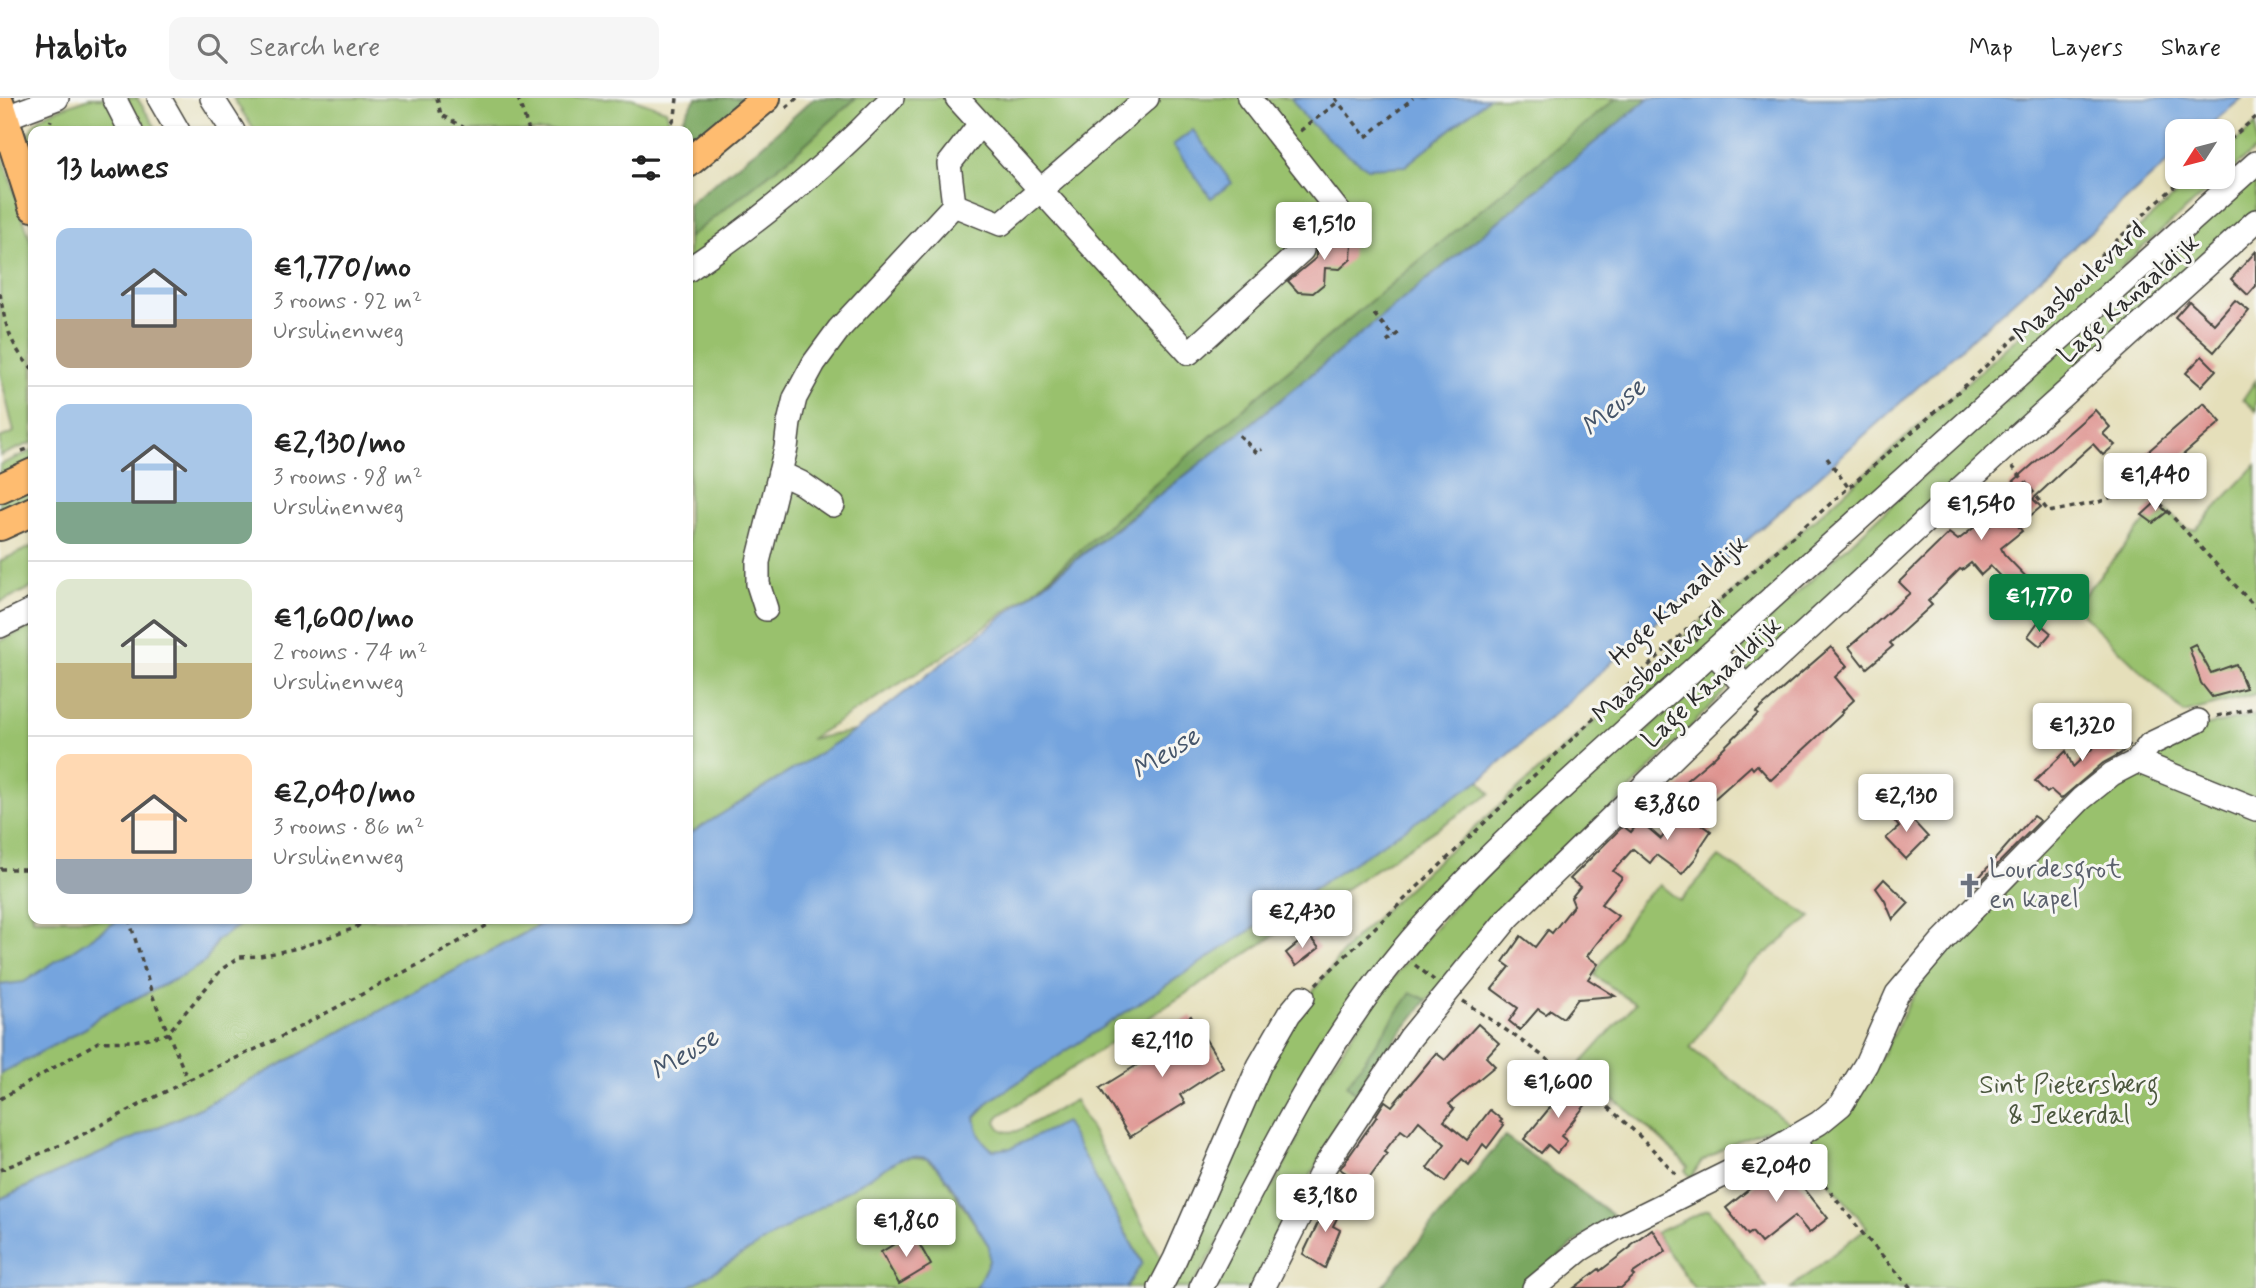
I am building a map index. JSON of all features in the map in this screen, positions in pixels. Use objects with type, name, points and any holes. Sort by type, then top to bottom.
[{"type":"main road","points":[[693,159],[766,98]]},
{"type":"main road","points":[[2,111],[28,192]]},
{"type":"main road","points":[[0,488],[28,475]]},
{"type":"main road","points":[[0,526],[28,513]]},
{"type":"street","points":[[2,111],[57,98]]},
{"type":"street","points":[[114,98],[128,126]]},
{"type":"street","points":[[159,98],[175,126]]},
{"type":"street","points":[[212,98],[230,126]]},
{"type":"street","points":[[693,267],[746,231],[852,140],[892,98]]},
{"type":"street","points":[[957,98],[1189,353],[1301,250]]},
{"type":"street","points":[[954,205],[1001,224],[1147,98]]},
{"type":"street","points":[[1249,98],[1342,216]]},
{"type":"street","points":[[954,205],[949,164],[980,124]]},
{"type":"street","name":"Maasboulevard","points":[[1201,1288],[1302,1095],[1362,1004],[1399,953],[1433,914],[1496,850],[2256,163]]},
{"type":"street","points":[[766,608],[758,584],[758,562],[795,398],[814,363],[839,329],[954,205]]},
{"type":"street","name":"Lage Kanaaldijk","points":[[1262,1288],[1323,1169],[1410,1038],[1509,918],[1746,687],[2256,221]]},
{"type":"street","points":[[780,472],[833,505]]},
{"type":"street","points":[[0,626],[28,612]]},
{"type":"street","points":[[1713,652],[1746,687]]},
{"type":"street","points":[[1534,1288],[1580,1250],[1618,1227],[1795,1138],[1841,1105],[1866,1064],[1897,994],[1942,941],[2081,799],[2112,774],[2137,761],[2150,744],[2198,721]]},
{"type":"street","points":[[2137,761],[2256,809]]},
{"type":"street","points":[[1160,1288],[1259,1066],[1289,1014],[1303,997]]},
{"type":"street","points":[[1795,1138],[1809,1173]]},
{"type":"path","points":[[437,98],[442,115],[461,126]]},
{"type":"path","points":[[518,98],[527,126]]},
{"type":"path","points":[[670,126],[677,98]]},
{"type":"path","points":[[1285,143],[1336,100],[1366,137],[1413,98]]},
{"type":"path","points":[[2235,135],[2256,117]]},
{"type":"path","name":"Hoge Kanaaldijk","points":[[1303,997],[1685,631],[1968,383],[2172,189]]},
{"type":"path","points":[[0,293],[13,344],[28,364]]},
{"type":"path","points":[[1374,314],[1394,337]]},
{"type":"path","points":[[1387,342],[1401,331]]},
{"type":"path","points":[[1240,435],[1257,453]]},
{"type":"path","points":[[1250,458],[1262,449]]},
{"type":"path","points":[[2001,452],[2049,512],[2099,502],[2137,487],[2149,491],[2256,608]]},
{"type":"path","points":[[1827,458],[1848,486]]},
{"type":"path","points":[[2198,721],[2256,708]]},
{"type":"path","points":[[0,869],[28,869]]},
{"type":"path","points":[[131,924],[153,997],[188,1080]]},
{"type":"path","points":[[0,1099],[99,1042],[134,1041],[167,1034],[222,969],[240,957],[298,948],[361,924]]},
{"type":"path","points":[[0,1170],[68,1142],[188,1080],[269,1043],[429,959],[489,924]]},
{"type":"path","points":[[1399,953],[1448,991],[1549,1059],[1590,1091],[1667,1164]]},
{"type":"path","points":[[1809,1173],[1819,1177],[1864,1235],[1911,1288]]},
{"type":"green space","points":[[90,98],[109,98],[123,126],[34,126],[43,116]]},
{"type":"green space","points":[[119,98],[137,98],[155,126],[133,126]]},
{"type":"green space","points":[[233,98],[631,98],[666,110],[669,119],[663,126],[252,126]]},
{"type":"green space","points":[[696,98],[742,98],[728,119],[693,146],[693,126],[678,126]]},
{"type":"green space","points":[[814,98],[856,98],[794,154],[693,234],[693,200],[759,148]]},
{"type":"green space","points":[[856,98],[1291,98],[1307,120],[1405,166],[1489,98],[1617,98],[1319,344],[1035,590],[941,658],[810,739],[855,731],[693,832],[693,234],[794,154]]},
{"type":"green space","points":[[1617,98],[1649,98],[1236,436],[1035,590],[1323,341]]},
{"type":"green space","points":[[2256,124],[2256,149],[2235,167],[2235,142]]},
{"type":"green space","points":[[0,149],[28,233],[28,444],[0,456],[0,438],[14,432],[0,373]]},
{"type":"green space","points":[[2256,174],[2256,212],[1752,672],[1743,667],[1741,656],[1745,642],[1924,475]]},
{"type":"green space","points":[[2183,189],[2210,189],[2144,246],[1951,428],[1419,916],[1191,1288],[1167,1288],[1267,1061],[1295,1015],[1350,943],[1426,871],[1626,693],[1689,632]]},
{"type":"green space","points":[[2256,380],[2256,411],[2243,399]]},
{"type":"green space","points":[[28,452],[28,465],[0,478],[0,465]]},
{"type":"green space","points":[[2256,465],[2256,694],[2184,713],[2074,606],[2146,521],[2165,509],[2187,529],[2196,529]]},
{"type":"green space","points":[[28,484],[28,499],[0,513],[0,497]]},
{"type":"green space","points":[[28,548],[28,589],[0,602],[0,561]]},
{"type":"green space","points":[[28,628],[28,924],[112,924],[23,983],[0,985],[0,641]]},
{"type":"green space","points":[[1713,673],[1721,674],[1727,679],[1728,688],[1427,1000],[1412,993],[1347,1085],[1356,1093],[1342,1113],[1255,1288],[1214,1288],[1256,1206],[1275,1183],[1296,1143],[1307,1103],[1353,1033],[1403,965],[1461,898],[1580,788]]},
{"type":"green space","name":"Sint Pietersberg & Jekerdal","points":[[2256,715],[2256,1288],[1791,1288],[1867,1227],[1799,1147],[1858,1096],[1916,991],[1941,958],[1953,949],[1955,941],[2057,827],[2182,731]]},
{"type":"green space","points":[[1479,780],[1490,794],[999,1116],[996,1121],[1002,1130],[1018,1131],[1075,1100],[1164,1263],[1151,1288],[1126,1288],[1142,1262],[1065,1123],[1011,1148],[993,1150],[980,1136],[975,1117],[991,1100]]},
{"type":"green space","points":[[1719,857],[1811,917],[1749,967],[1690,1048],[1798,1130],[1766,1130],[1737,1141],[1701,1162],[1691,1178],[1685,1170],[1688,1167],[1662,1140],[1575,1070],[1635,1004],[1594,975],[1641,901],[1660,885],[1680,901]]},
{"type":"green space","points":[[241,924],[541,924],[200,1108],[0,1199],[0,1074],[86,1028],[99,1016],[184,975],[206,961],[217,940]]},
{"type":"green space","points":[[1411,993],[1427,1000],[1356,1093],[1347,1085]]},
{"type":"green space","points":[[1505,1136],[1614,1216],[1568,1249],[1527,1288],[1381,1288]]},
{"type":"green space","points":[[900,1158],[927,1159],[940,1170],[989,1246],[989,1261],[976,1288],[687,1288]]},
{"type":"green space","points":[[1709,1209],[1767,1288],[1694,1288],[1655,1233]]},
{"type":"water","points":[[1291,98],[1489,98],[1405,166],[1368,168],[1339,148],[1307,120]]},
{"type":"water","name":"Meuse","points":[[1649,98],[2242,98],[2217,119],[2165,119],[2165,165],[1483,778],[991,1100],[975,1117],[980,1136],[993,1150],[1011,1148],[1065,1122],[1142,1263],[1126,1288],[976,1288],[989,1261],[989,1246],[943,1173],[928,1159],[910,1157],[900,1159],[687,1288],[0,1288],[0,1199],[200,1108],[541,924],[693,924],[693,832],[855,731],[1236,436]]},
{"type":"water","points":[[1193,130],[1232,183],[1211,198],[1173,145]]},
{"type":"water","points":[[112,924],[241,924],[217,940],[206,961],[184,975],[99,1016],[86,1028],[0,1074],[0,985],[24,982]]},
{"type":"building","points":[[1332,228],[1338,229],[1352,244],[1351,259],[1340,269],[1325,268],[1324,284],[1313,293],[1298,292],[1288,281],[1316,258],[1316,242]]},
{"type":"building","points":[[2256,251],[2256,286],[2248,295],[2231,279]]},
{"type":"building","points":[[2235,300],[2249,311],[2214,352],[2175,317],[2189,301],[2214,324]]},
{"type":"building","points":[[2202,356],[2216,370],[2201,386],[2186,373]]},
{"type":"building","points":[[2204,403],[2221,422],[2162,473],[2145,454]]},
{"type":"building","points":[[2095,410],[2110,427],[2103,434],[2115,445],[2103,455],[2093,444],[2062,472],[2033,499],[2041,507],[2018,526],[2022,531],[2001,548],[2033,584],[2020,596],[1991,566],[1981,575],[1971,563],[1960,569],[1928,601],[1932,605],[1890,643],[1893,646],[1867,668],[1863,665],[1849,647],[1910,593],[1899,582],[1949,533],[1958,540],[1976,526],[1982,532],[2020,501],[2008,486]]},
{"type":"building","points":[[2156,502],[2167,512],[2153,523],[2142,515]]},
{"type":"building","points":[[2038,622],[2051,633],[2040,646],[2028,636]]},
{"type":"building","points":[[2195,644],[2211,673],[2236,664],[2246,688],[2212,697],[2201,683],[2189,647]]},
{"type":"building","points":[[1831,647],[1847,666],[1835,677],[1854,700],[1841,712],[1843,713],[1771,780],[1757,765],[1753,769],[1751,766],[1693,818],[1711,831],[1695,859],[1682,874],[1656,855],[1650,863],[1633,849],[1613,871],[1622,878],[1601,904],[1618,916],[1587,956],[1598,964],[1588,979],[1615,996],[1578,999],[1563,1018],[1551,1010],[1546,1014],[1538,1009],[1520,1030],[1509,1021],[1518,1008],[1492,989],[1510,967],[1503,962],[1521,936],[1535,947],[1548,930],[1552,933],[1574,905],[1571,898],[1580,887],[1570,879],[1623,826],[1631,832],[1640,821],[1661,839],[1679,816],[1663,804],[1674,789],[1714,757],[1758,714],[1756,712]]},
{"type":"building","points":[[2102,722],[2130,745],[2103,763],[2061,799],[2051,790],[2047,793],[2035,781],[2066,751],[2073,767],[2097,744],[2088,735]]},
{"type":"building","points":[[1904,807],[1928,837],[1906,859],[1886,838],[1899,827],[1892,818]]},
{"type":"building","points":[[2033,816],[2040,821],[1977,885],[1974,883]]},
{"type":"building","points":[[1884,879],[1909,903],[1893,920],[1876,888]]},
{"type":"building","points":[[1308,935],[1319,948],[1296,966],[1286,953]]},
{"type":"building","points":[[1191,1016],[1223,1067],[1180,1095],[1185,1103],[1130,1137],[1100,1088],[1171,1044],[1164,1033]]},
{"type":"building","points":[[1478,1024],[1499,1043],[1486,1057],[1495,1066],[1449,1104],[1454,1109],[1444,1121],[1467,1140],[1490,1110],[1504,1125],[1487,1148],[1483,1144],[1469,1165],[1462,1159],[1445,1182],[1427,1168],[1445,1144],[1419,1121],[1408,1135],[1401,1130],[1368,1180],[1362,1176],[1358,1181],[1340,1169],[1385,1101],[1392,1106],[1436,1053],[1445,1060]]},
{"type":"building","points":[[1571,1082],[1591,1098],[1561,1136],[1567,1141],[1557,1153],[1548,1145],[1541,1153],[1524,1139]]},
{"type":"building","points":[[1782,1161],[1828,1218],[1809,1233],[1795,1216],[1761,1243],[1752,1232],[1748,1235],[1726,1208],[1763,1178],[1759,1173]]},
{"type":"building","points":[[1331,1196],[1344,1204],[1333,1226],[1340,1230],[1325,1268],[1303,1254]]},
{"type":"building","points":[[1652,1229],[1666,1251],[1632,1274],[1634,1276],[1621,1288],[1574,1288],[1599,1269],[1600,1271]]},
{"type":"building","points":[[913,1233],[931,1265],[899,1284],[881,1252]]},
{"type":"place","name":"Lourdesgrot en kapel","points":[[1969,885]]}]
